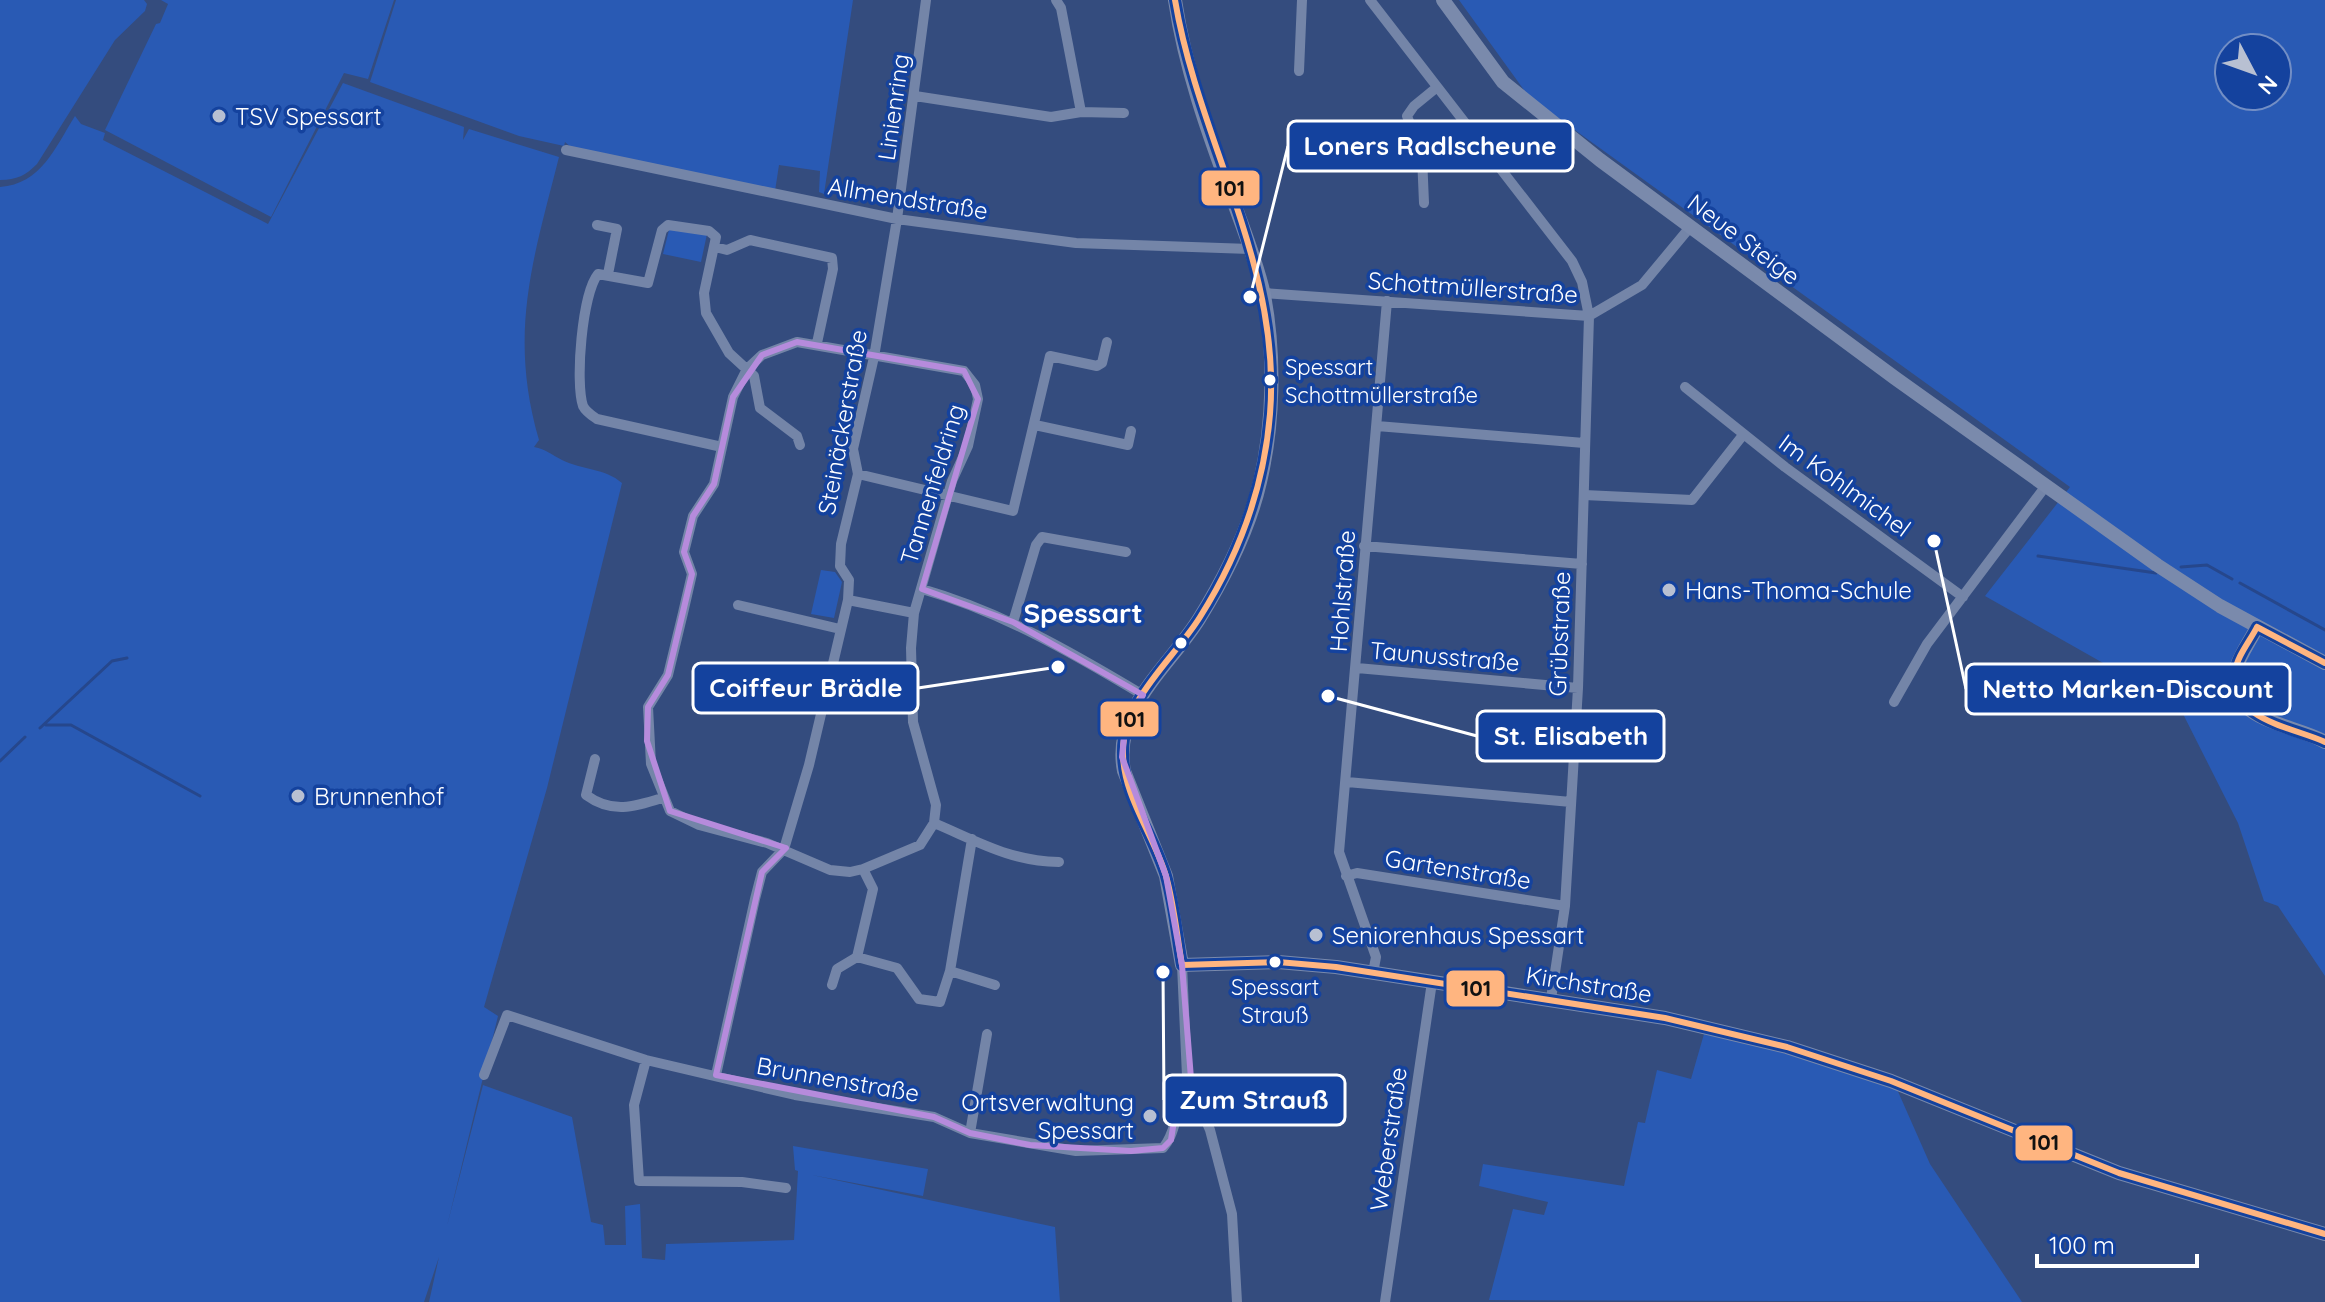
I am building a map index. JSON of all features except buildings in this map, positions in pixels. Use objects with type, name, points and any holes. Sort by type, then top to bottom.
[{"type":"street","name":"Linienring","points":[[897,219],[926,0]]},
{"type":"street","points":[[1056,0],[1061,8],[1081,112]]},
{"type":"street","points":[[1175,0],[1180,34],[1197,96],[1263,293],[1270,339],[1271,387],[1260,482],[1244,532],[1186,638],[1143,695],[1125,727],[1122,757],[1128,785],[1166,876],[1182,965],[1185,1067],[1210,1130],[1232,1214],[1237,1302]]},
{"type":"street","points":[[1299,71],[1302,0]]},
{"type":"street","name":"Grübstraße","points":[[1370,0],[1572,261],[1582,282],[1589,316],[1578,688],[1565,906],[1551,999]]},
{"type":"street","name":"Neue Steige","points":[[1443,0],[1503,82],[1527,104],[2045,487],[2188,586],[2325,663]]},
{"type":"street","points":[[1424,203],[1422,156],[1407,116],[1436,88]]},
{"type":"street","points":[[915,96],[1051,117],[1081,112],[1124,113]]},
{"type":"street","name":"Allmendstraße","points":[[566,150],[897,219],[1076,243],[1250,249]]},
{"type":"street","name":"Steinäckerstraße","points":[[716,1075],[762,872],[784,849],[809,765],[848,600],[849,580],[840,566],[841,544],[858,474],[853,449],[874,357],[897,219]]},
{"type":"street","points":[[597,225],[617,229],[608,274]]},
{"type":"street","points":[[722,447],[597,419],[585,410],[580,393],[580,329],[592,282],[598,274],[608,274],[648,283],[662,230],[668,225],[709,231],[716,237],[704,293],[706,313],[729,353],[754,376],[760,408],[797,436],[800,445]]},
{"type":"street","name":"Schottmüllerstraße","points":[[1263,293],[1589,316],[1642,285],[1691,226]]},
{"type":"street","points":[[715,247],[727,250],[750,240],[832,258],[833,269],[817,343]]},
{"type":"street","name":"Hohlstraße","points":[[1373,973],[1376,957],[1372,941],[1339,852],[1387,301]]},
{"type":"street","points":[[858,474],[1013,511],[1050,356],[1097,366],[1102,363],[1107,342]]},
{"type":"street","name":"Tannenfeldring","points":[[747,369],[779,347],[817,343],[874,357],[964,371],[975,385],[978,399],[968,446],[947,496],[914,613],[911,648],[913,722],[936,805],[934,823]]},
{"type":"street","points":[[747,369],[733,397],[714,484],[693,516],[684,552],[692,574],[668,675],[648,707],[647,741],[662,798],[670,811],[682,819],[784,849],[830,870],[850,872],[863,869],[920,845],[934,823],[1027,861],[1059,862]]},
{"type":"street","name":"Im Kohlmichel","points":[[1685,387],[1743,435],[1963,597]]},
{"type":"street","points":[[1035,425],[1128,445],[1131,431]]},
{"type":"street","points":[[1377,426],[1584,443]]},
{"type":"street","name":"Im Kohlmichel","points":[[1584,495],[1692,500],[1743,435]]},
{"type":"street","points":[[1894,702],[1927,644],[2045,487]]},
{"type":"street","points":[[1013,622],[1036,545],[1042,537],[1126,552]]},
{"type":"street","points":[[1364,546],[1582,564]]},
{"type":"street","points":[[922,589],[972,603],[1013,622],[1143,695]]},
{"type":"street","points":[[848,600],[914,613]]},
{"type":"street","points":[[738,605],[840,629]]},
{"type":"street","points":[[2257,627],[2235,670],[2235,689],[2251,711],[2325,742]]},
{"type":"street","name":"Taunusstraße","points":[[1357,668],[1578,688]]},
{"type":"street","points":[[595,759],[586,795],[597,803],[631,809],[662,798]]},
{"type":"street","points":[[1347,782],[1571,802]]},
{"type":"street","points":[[857,957],[897,968],[919,999],[935,1003],[945,995],[972,839]]},
{"type":"street","points":[[832,985],[837,969],[857,957],[873,889],[863,869]]},
{"type":"street","name":"Gartenstraße","points":[[1346,876],[1357,873],[1565,906]]},
{"type":"street","name":"Kirchstraße","points":[[1182,965],[1278,962],[1373,973],[1551,999],[1703,1026],[1787,1047],[1891,1081],[2151,1184],[2325,1234]]},
{"type":"street","points":[[950,971],[995,985]]},
{"type":"street","name":"Weberstraße","points":[[1385,1302],[1432,982]]},
{"type":"street","name":"Brunnenstraße","points":[[484,1075],[507,1015],[646,1060],[795,1095],[934,1117],[970,1133],[1076,1151],[1163,1148],[1171,1140],[1181,1101],[1192,1091]]},
{"type":"street","points":[[970,1133],[987,1034]]},
{"type":"street","points":[[646,1060],[634,1105],[639,1181],[742,1182],[786,1188]]},
{"type":"highlighted area","points":[[797,342],[964,371],[978,399],[922,589],[1013,622],[1143,695],[1125,727],[1122,757],[1166,876],[1182,965],[1192,1091],[1175,1114],[1171,1140],[1163,1148],[1131,1151],[1030,1145],[970,1133],[934,1117],[716,1075],[762,872],[786,848],[670,811],[647,741],[648,707],[668,675],[692,574],[684,552],[693,516],[714,484],[733,397],[762,355]]},
{"type":"shaded area","points":[[0,0],[144,0],[147,4],[145,11],[115,40],[37,164],[21,176],[0,180]]},
{"type":"shaded area","name":"TSV Spessart","points":[[161,0],[394,0],[368,79],[344,73],[271,217],[105,130],[156,24],[160,23],[168,4]]},
{"type":"shaded area","points":[[396,0],[853,0],[824,194],[819,192],[820,171],[779,165],[775,191],[572,148],[565,142],[564,146],[519,136],[370,82]]},
{"type":"shaded area","points":[[1459,0],[2325,0],[2325,976],[2278,906],[2264,901],[2238,823],[2179,706],[1985,596],[2070,487],[1529,97]]},
{"type":"shaded area","points":[[343,83],[464,127],[463,140],[469,129],[559,157],[533,264],[525,331],[525,365],[539,440],[534,447],[570,463],[608,474],[622,483],[547,788],[484,1007],[498,1016],[447,1226],[483,1085],[572,1117],[591,1222],[603,1225],[605,1245],[626,1245],[625,1206],[640,1204],[642,1258],[665,1260],[666,1244],[794,1240],[798,1171],[795,1170],[793,1146],[928,1169],[923,1196],[812,1175],[1055,1227],[1060,1302],[429,1302],[439,1257],[424,1302],[0,1302],[0,187],[26,179],[36,172],[53,152],[75,116],[81,124],[105,133],[103,140],[268,224]]},
{"type":"shaded area","points":[[670,226],[707,234],[701,262],[663,254]]},
{"type":"shaded area","points":[[821,570],[835,572],[842,582],[834,618],[811,614]]},
{"type":"shaded area","points":[[1704,1034],[1771,1046],[1896,1087],[1930,1164],[2022,1302],[1489,1300],[1513,1209],[1544,1215],[1548,1202],[1479,1186],[1483,1164],[1624,1186],[1638,1122],[1645,1123],[1657,1070],[1691,1079]]},
{"type":"waterway","points":[[2038,556],[2156,573]]},
{"type":"waterway","points":[[2181,567],[2207,565],[2232,579]]},
{"type":"waterway","points":[[2240,583],[2325,630]]},
{"type":"waterway","points":[[40,728],[112,661],[127,658]]},
{"type":"waterway","points":[[46,725],[71,725],[200,796]]},
{"type":"waterway","points":[[0,761],[25,737]]},
{"type":"transit line","name":"101","points":[[1175,0],[1186,53],[1252,256],[1264,307],[1270,360],[1267,441],[1255,494],[1238,545],[1214,594],[1141,697],[1125,732],[1124,767],[1133,799],[1166,876],[1182,965]]},
{"type":"transit line","name":"101","points":[[2257,627],[2236,666],[2236,688],[2242,701],[2265,719],[2325,742]]},
{"type":"transit line","name":"101","points":[[2257,627],[2325,663]]},
{"type":"transit line","name":"101","points":[[1182,965],[1278,962],[1336,967],[1665,1018],[1787,1047],[1891,1081],[2119,1173],[2325,1234]]},
{"type":"place","name":"TSV Spessart","points":[[219,116]]},
{"type":"place","name":"Loners Radlscheune","points":[[1250,297]]},
{"type":"place","name":"Spessart Schottmüllerstraße","points":[[1270,380]]},
{"type":"place","name":"Netto Marken-Discount","points":[[1934,541]]},
{"type":"place","name":"Hans-Thoma-Schule","points":[[1669,590]]},
{"type":"place","name":"Coiffeur Brädle","points":[[1058,667]]},
{"type":"place","name":"St. Elisabeth","points":[[1328,696]]},
{"type":"place","name":"Brunnenhof","points":[[298,796]]},
{"type":"place","name":"Seniorenhaus Spessart","points":[[1316,935]]},
{"type":"place","name":"Spessart Strauß","points":[[1275,962]]},
{"type":"place","name":"Zum Strauß","points":[[1163,972]]},
{"type":"place","name":"Ortsverwaltung Spessart","points":[[1150,1116]]},
{"type":"district","name":"Spessart","points":[[1083,612]]}]
